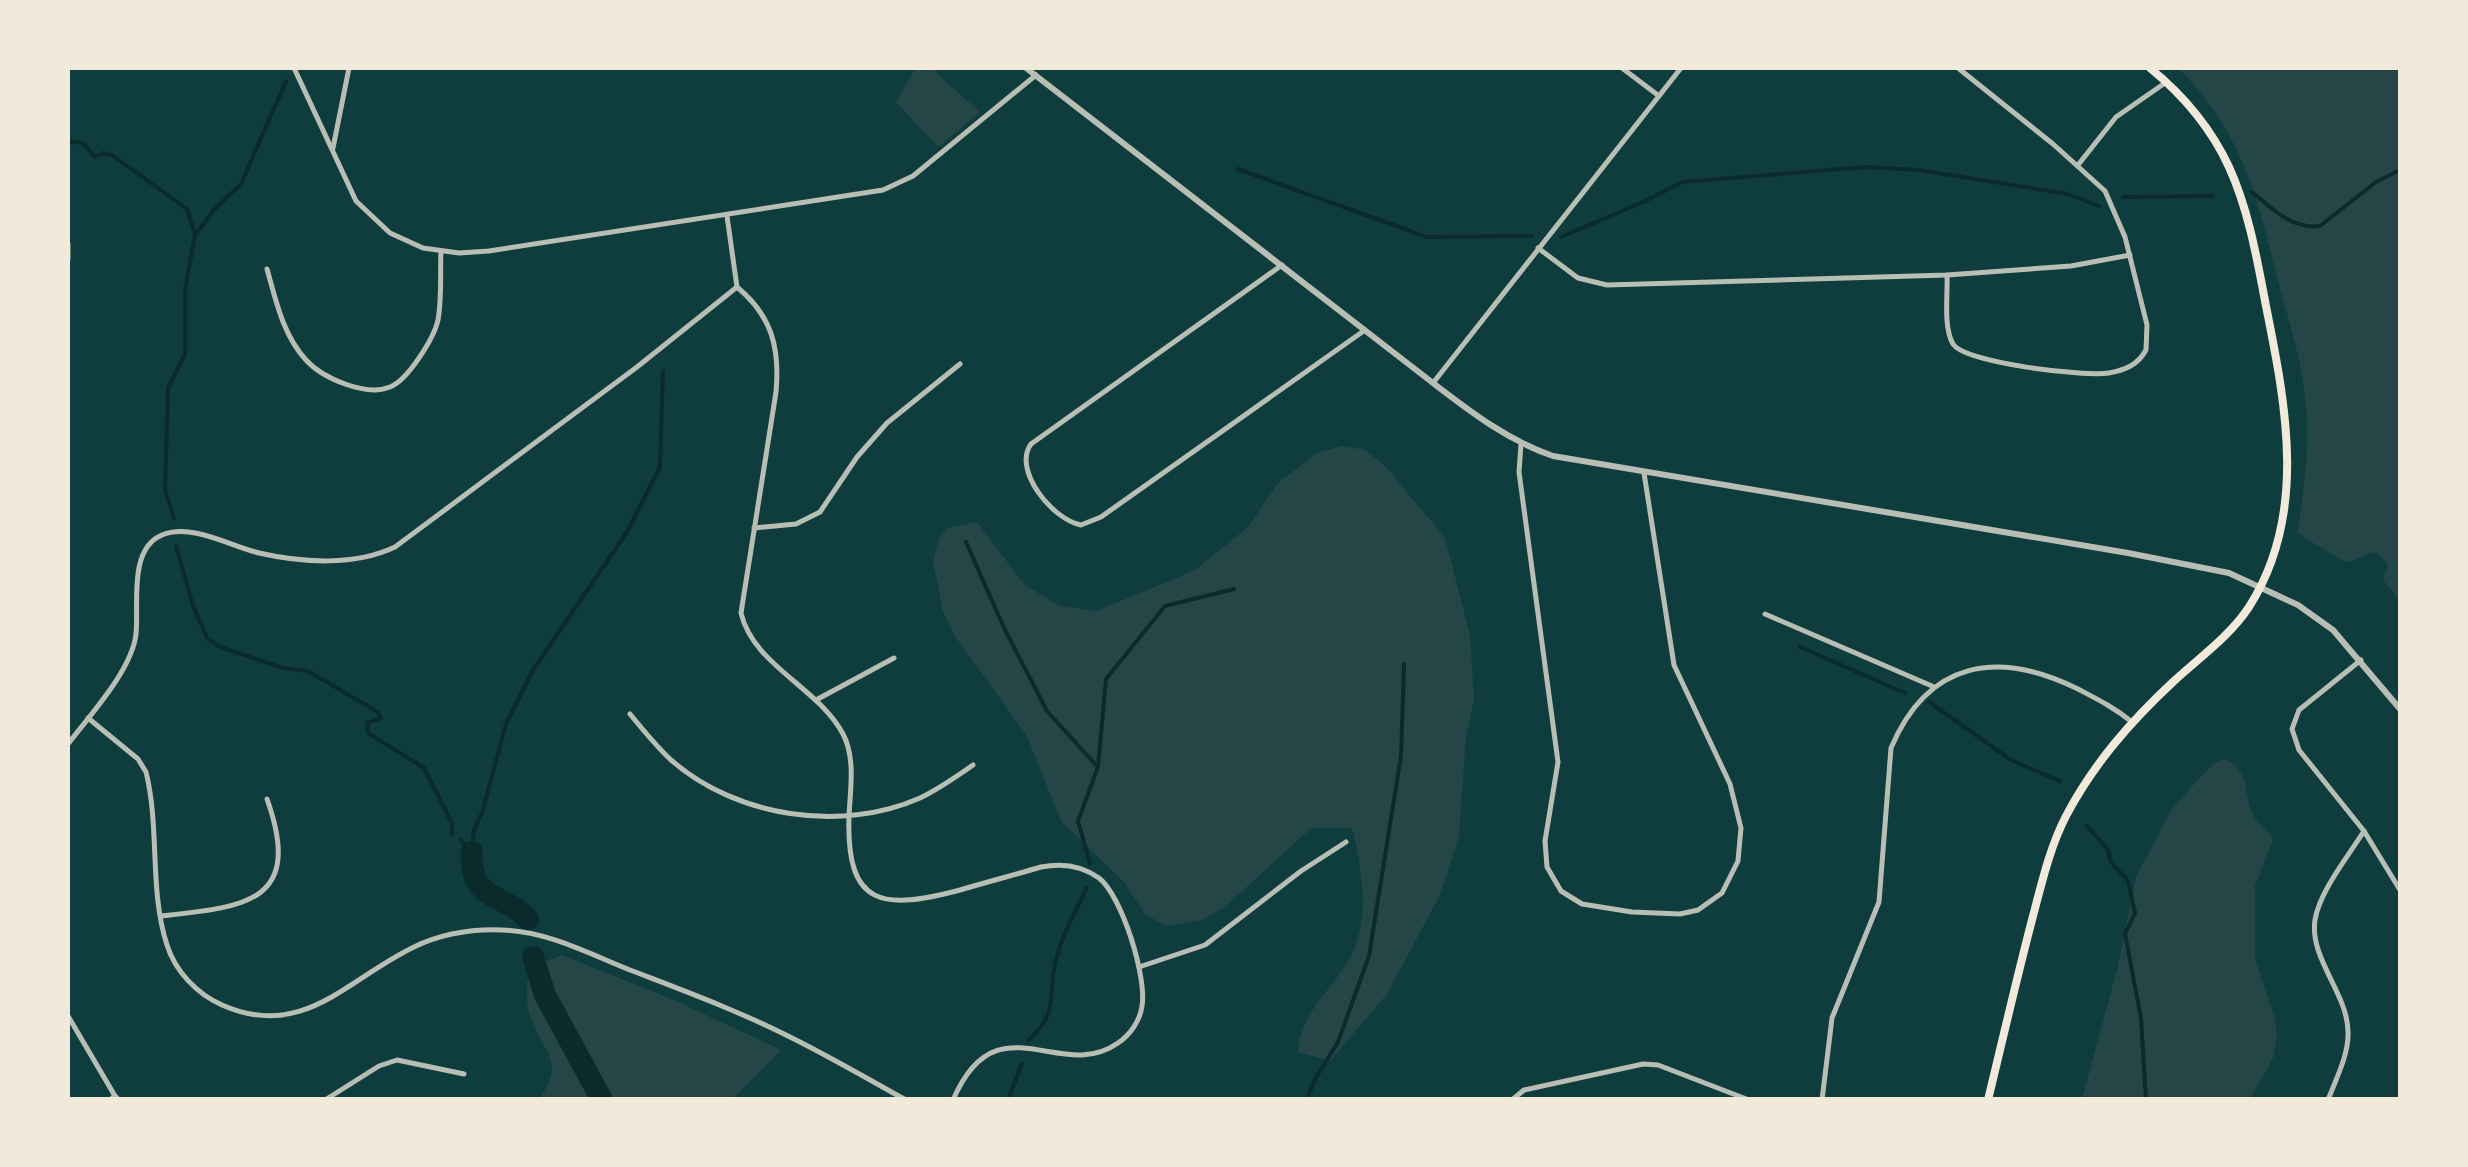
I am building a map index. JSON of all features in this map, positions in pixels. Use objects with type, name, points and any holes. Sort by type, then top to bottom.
[{"type":"main road","points":[[1988,1100],[2053,844],[2095,767],[2132,722],[2242,617],[2260,586],[2280,536],[2288,474],[2288,436],[2256,255],[2236,184],[2212,136],[2167,81],[2150,68]]},
{"type":"street","points":[[294,68],[356,201],[377,224],[411,245],[441,251],[489,251],[872,193],[918,173],[1036,75]]},
{"type":"street","points":[[332,150],[349,68]]},
{"type":"street","points":[[1026,68],[1433,384],[1522,444],[1553,456],[1644,473],[2220,571],[2260,586],[2323,622],[2400,710]]},
{"type":"street","points":[[1622,68],[1659,96]]},
{"type":"street","points":[[1433,384],[1682,68]]},
{"type":"street","points":[[1947,275],[1950,336],[1955,347],[1966,355],[2008,364],[2105,374],[2130,367],[2146,350],[2146,326],[2130,255],[2111,201],[2097,181],[1958,68]]},
{"type":"street","points":[[2078,166],[2116,117],[2167,81]]},
{"type":"street","points":[[727,216],[736,287],[767,320],[778,362],[742,594],[743,622],[758,645],[816,700],[847,743],[851,768],[848,850],[854,872],[870,892],[888,901],[910,901],[1051,866],[1071,866],[1091,873],[1105,884],[1114,898],[1139,967],[1141,1012],[1120,1042],[1089,1054],[1016,1046],[998,1050],[974,1066],[954,1100]]},
{"type":"street","points":[[68,244],[68,258]]},
{"type":"street","points":[[1538,248],[1578,278],[1607,284],[1947,275],[2053,268],[2130,255]]},
{"type":"street","points":[[267,270],[285,327],[307,362],[329,376],[380,390],[406,376],[436,327],[441,251]]},
{"type":"street","points":[[1282,265],[1032,444],[1024,455],[1025,466],[1063,518],[1081,525],[1100,517],[1364,330]]},
{"type":"street","points":[[68,744],[130,656],[136,635],[141,560],[156,538],[185,532],[298,559],[353,560],[382,553],[637,367],[736,287]]},
{"type":"street","points":[[754,528],[796,524],[820,512],[874,437],[900,410],[960,364]]},
{"type":"street","points":[[1522,444],[1519,472],[1558,762],[1546,841],[1547,868],[1562,891],[1582,904],[1680,914],[1698,910],[1722,893],[1738,861],[1740,828],[1730,784],[1674,665],[1644,473]]},
{"type":"street","points":[[1765,614],[1932,686]]},
{"type":"street","points":[[816,700],[894,658]]},
{"type":"street","points":[[2360,660],[2300,710],[2292,728],[2306,759],[2364,831],[2400,890]]},
{"type":"street","points":[[1822,1100],[1832,1018],[1879,902],[1890,748],[1932,686],[1987,666],[2027,669],[2056,678],[2132,722]]},
{"type":"street","points":[[630,714],[673,762],[713,789],[772,809],[849,816],[917,799],[973,765]]},
{"type":"street","points":[[88,718],[138,759],[146,772],[160,916],[167,945],[183,975],[213,1001],[258,1016],[299,1013],[416,946],[463,932],[506,930],[551,938],[732,1011],[785,1034],[906,1100]]},
{"type":"street","points":[[160,916],[226,909],[242,904],[264,888],[279,862],[280,848],[267,799]]},
{"type":"street","points":[[2328,1100],[2345,1053],[2348,1032],[2345,1014],[2319,948],[2315,920],[2320,903],[2364,831]]},
{"type":"street","points":[[1139,967],[1205,945],[1288,880],[1346,842]]},
{"type":"street","points":[[68,1016],[114,1098]]},
{"type":"street","points":[[325,1100],[387,1062],[406,1060],[464,1074]]},
{"type":"street","points":[[1512,1100],[1519,1092],[1537,1086],[1623,1066],[1651,1064],[1748,1100]]},
{"type":"shaded area","points":[[916,68],[937,68],[935,72],[980,112],[938,147],[896,102]]},
{"type":"shaded area","points":[[2178,68],[2400,68],[2400,601],[2383,580],[2388,565],[2377,554],[2368,553],[2345,562],[2297,533],[2307,430],[2294,340],[2245,169],[2219,117]]},
{"type":"shaded area","points":[[1342,446],[1366,450],[1386,467],[1445,538],[1470,635],[1474,699],[1466,736],[1459,836],[1440,895],[1387,994],[1330,1061],[1298,1052],[1304,1025],[1350,958],[1361,927],[1361,877],[1352,828],[1311,828],[1225,907],[1202,920],[1166,926],[1145,914],[1124,882],[1061,821],[1027,736],[954,635],[943,611],[933,562],[939,537],[948,528],[977,522],[1024,584],[1059,606],[1097,611],[1195,570],[1248,527],[1278,483],[1319,452]]},
{"type":"shaded area","points":[[2225,759],[2239,770],[2253,815],[2273,840],[2255,886],[2255,959],[2275,1019],[2273,1058],[2250,1099],[2082,1099],[2118,966],[2136,877],[2173,807],[2213,764]]},
{"type":"shaded area","points":[[562,955],[674,1000],[781,1050],[732,1099],[539,1099],[552,1065],[530,1016],[527,982],[547,961]]},
{"type":"waterway","points":[[196,234],[241,184],[286,81]]},
{"type":"waterway","points":[[68,141],[83,143],[95,157],[103,153],[112,155],[187,209],[195,235],[185,290],[185,354],[168,388],[165,489],[174,519]]},
{"type":"waterway","points":[[1561,237],[1682,182],[1865,167],[1919,170],[2068,194],[2099,206]]},
{"type":"waterway","points":[[1238,169],[1427,237],[1532,236]]},
{"type":"waterway","points":[[2252,192],[2292,221],[2320,226],[2376,182],[2400,170]]},
{"type":"waterway","points":[[2123,197],[2213,196]]},
{"type":"waterway","points":[[472,852],[474,830],[506,724],[533,670],[627,532],[660,467],[663,371]]},
{"type":"waterway","points":[[966,542],[1047,711],[1096,765]]},
{"type":"waterway","points":[[176,546],[193,606],[207,638],[220,647],[283,668],[308,671],[378,712],[381,718],[367,723],[368,733],[424,768],[452,823],[452,834]]},
{"type":"waterway","points":[[1090,864],[1078,821],[1098,767],[1106,679],[1165,606],[1234,589]]},
{"type":"waterway","points":[[1800,647],[1905,693]]},
{"type":"waterway","points":[[1307,1100],[1338,1042],[1369,956],[1401,756],[1404,664]]},
{"type":"waterway","points":[[1929,702],[2011,760],[2060,781]]},
{"type":"waterway","points":[[2087,826],[2128,881],[2135,913],[2125,934],[2141,1018],[2146,1100]]},
{"type":"waterway","points":[[461,840],[471,852]]},
{"type":"waterway","points":[[472,852],[472,868],[482,888],[528,919]]},
{"type":"waterway","points":[[1029,1040],[1049,1011],[1059,951],[1087,887]]},
{"type":"waterway","points":[[533,957],[545,995],[602,1100]]},
{"type":"waterway","points":[[1008,1100],[1022,1063]]}]
